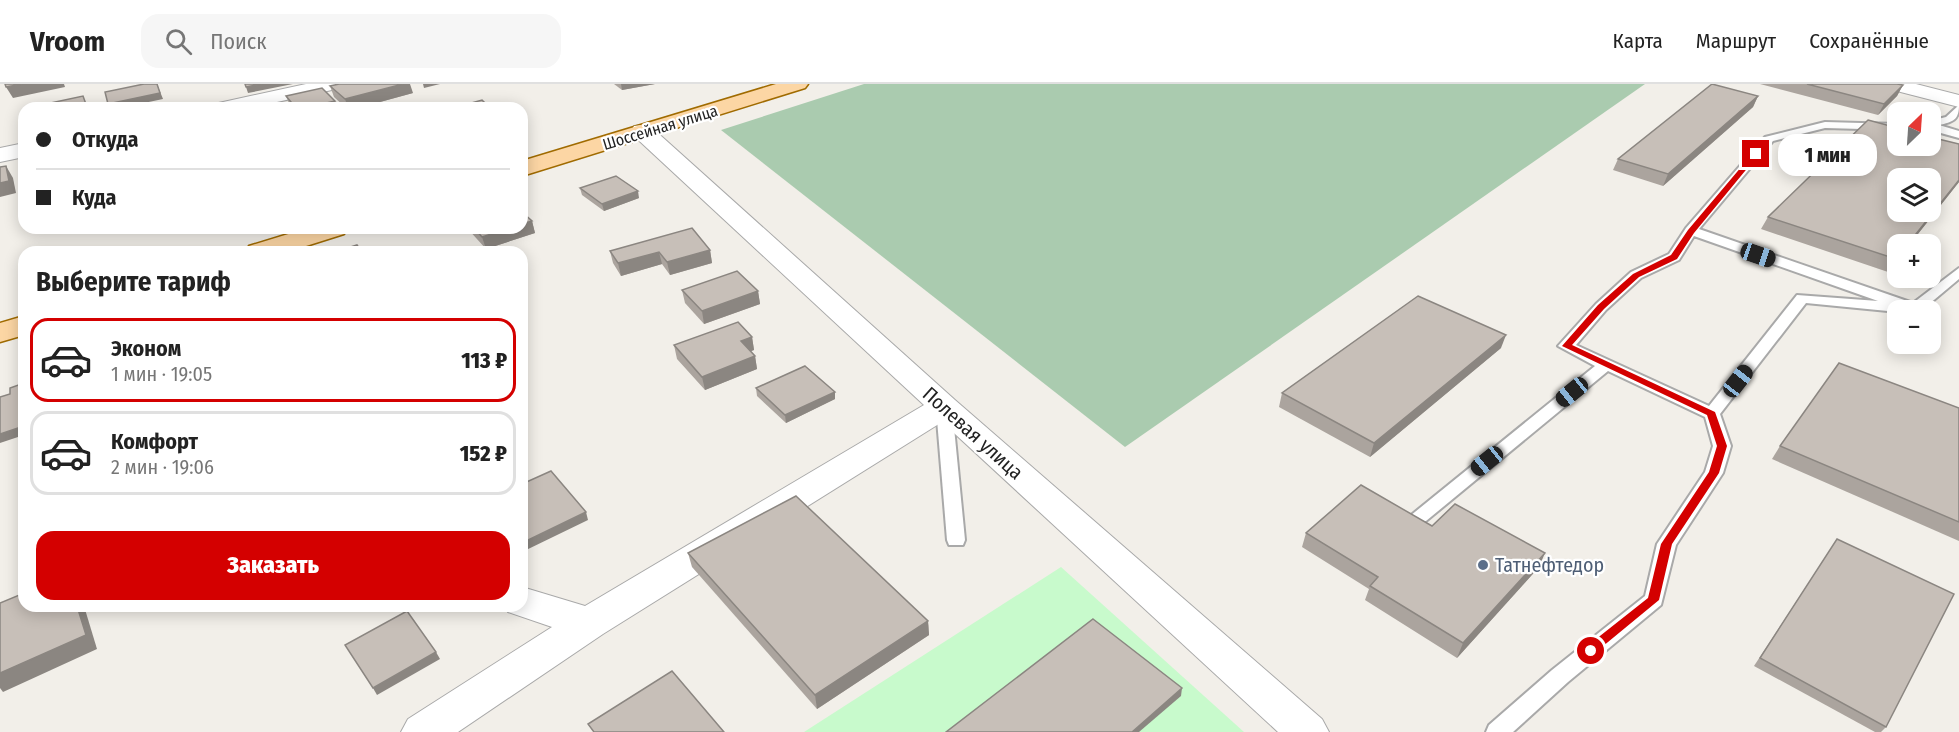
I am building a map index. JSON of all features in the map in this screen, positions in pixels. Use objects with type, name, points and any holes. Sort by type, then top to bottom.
[{"type":"main road","name":"Шоссейная улица","points":[[528,167],[798,84]]},
{"type":"main road","points":[[278,246],[316,234]]},
{"type":"main road","points":[[0,333],[18,327]]},
{"type":"street","points":[[249,102],[334,84]]},
{"type":"street","points":[[1893,84],[1959,101]]},
{"type":"street","name":"Полевая улица","points":[[642,131],[944,407],[1307,732]]},
{"type":"street","points":[[0,155],[18,151]]},
{"type":"street","points":[[423,732],[589,623],[944,407]]},
{"type":"street","points":[[528,604],[589,623]]},
{"type":"lane","points":[[1941,122],[1950,119],[1959,108]]},
{"type":"lane","points":[[1497,732],[1560,676],[1653,600],[1667,544],[1714,473],[1722,446],[1712,414],[1566,346],[1601,307],[1636,275],[1674,257],[1691,231],[1769,138],[1825,125],[1887,127]]},
{"type":"lane","points":[[1941,129],[1959,135]]},
{"type":"lane","points":[[1691,231],[1889,300]]},
{"type":"lane","points":[[1926,300],[1959,272]]},
{"type":"lane","points":[[1712,414],[1802,298],[1887,306]]},
{"type":"lane","points":[[1419,516],[1606,365]]},
{"type":"lane","points":[[944,407],[956,540]]},
{"type":"green space","points":[[864,84],[1645,84],[1125,447],[721,130]]},
{"type":"green space","points":[[1061,567],[1244,732],[804,732]]},
{"type":"building","points":[[5,84],[22,84],[6,87]]},
{"type":"building","points":[[144,84],[157,84],[160,93],[108,102],[105,92]]},
{"type":"building","points":[[245,84],[262,84],[246,87]]},
{"type":"building","points":[[403,84],[345,99],[330,86]]},
{"type":"building","points":[[1712,84],[1758,96],[1668,174],[1618,159]]},
{"type":"building","points":[[1807,84],[1897,84],[1903,85],[1884,104]]},
{"type":"building","points":[[322,88],[335,101],[291,102],[286,96]]},
{"type":"building","points":[[83,96],[85,102],[55,102]]},
{"type":"building","points":[[1868,120],[1887,125],[1887,156],[1941,156],[1941,140],[1959,144],[1959,180],[1941,203],[1941,168],[1887,168],[1887,222],[1926,222],[1916,234],[1887,234],[1887,256],[1768,217]]},
{"type":"building","points":[[6,166],[9,181],[0,183],[0,167]]},
{"type":"building","points":[[616,176],[638,191],[602,204],[580,188]]},
{"type":"building","points":[[692,228],[710,250],[667,262],[659,252],[618,263],[610,251]]},
{"type":"building","points":[[737,271],[758,291],[702,311],[682,290]]},
{"type":"building","points":[[1418,296],[1506,335],[1374,443],[1282,393]]},
{"type":"building","points":[[738,322],[752,337],[741,341],[755,356],[702,377],[674,345]]},
{"type":"building","points":[[1839,363],[1959,408],[1959,522],[1780,446]]},
{"type":"building","points":[[805,366],[835,392],[785,415],[756,388]]},
{"type":"building","points":[[18,385],[18,428],[0,434],[0,397],[10,394],[10,388]]},
{"type":"building","points":[[551,471],[586,512],[528,540],[528,481]]},
{"type":"building","points":[[1361,485],[1432,526],[1455,504],[1545,553],[1463,643],[1370,586],[1378,577],[1306,533]]},
{"type":"building","points":[[796,496],[928,621],[815,695],[688,553]]},
{"type":"building","points":[[1837,539],[1954,594],[1886,727],[1760,658]]},
{"type":"building","points":[[18,596],[18,612],[79,612],[86,635],[0,673],[0,603]]},
{"type":"building","points":[[408,612],[436,652],[373,688],[345,645]]},
{"type":"building","points":[[1093,619],[1182,688],[1132,732],[946,732]]},
{"type":"building","points":[[672,671],[724,732],[594,732],[588,724]]},
{"type":"place","name":"Татнефтедор","points":[[1483,565]]},
{"type":"route","points":[[1591,651],[1653,600],[1667,544],[1714,473],[1722,446],[1712,414],[1566,346],[1601,307],[1636,275],[1674,257],[1691,231],[1756,154]]}]
